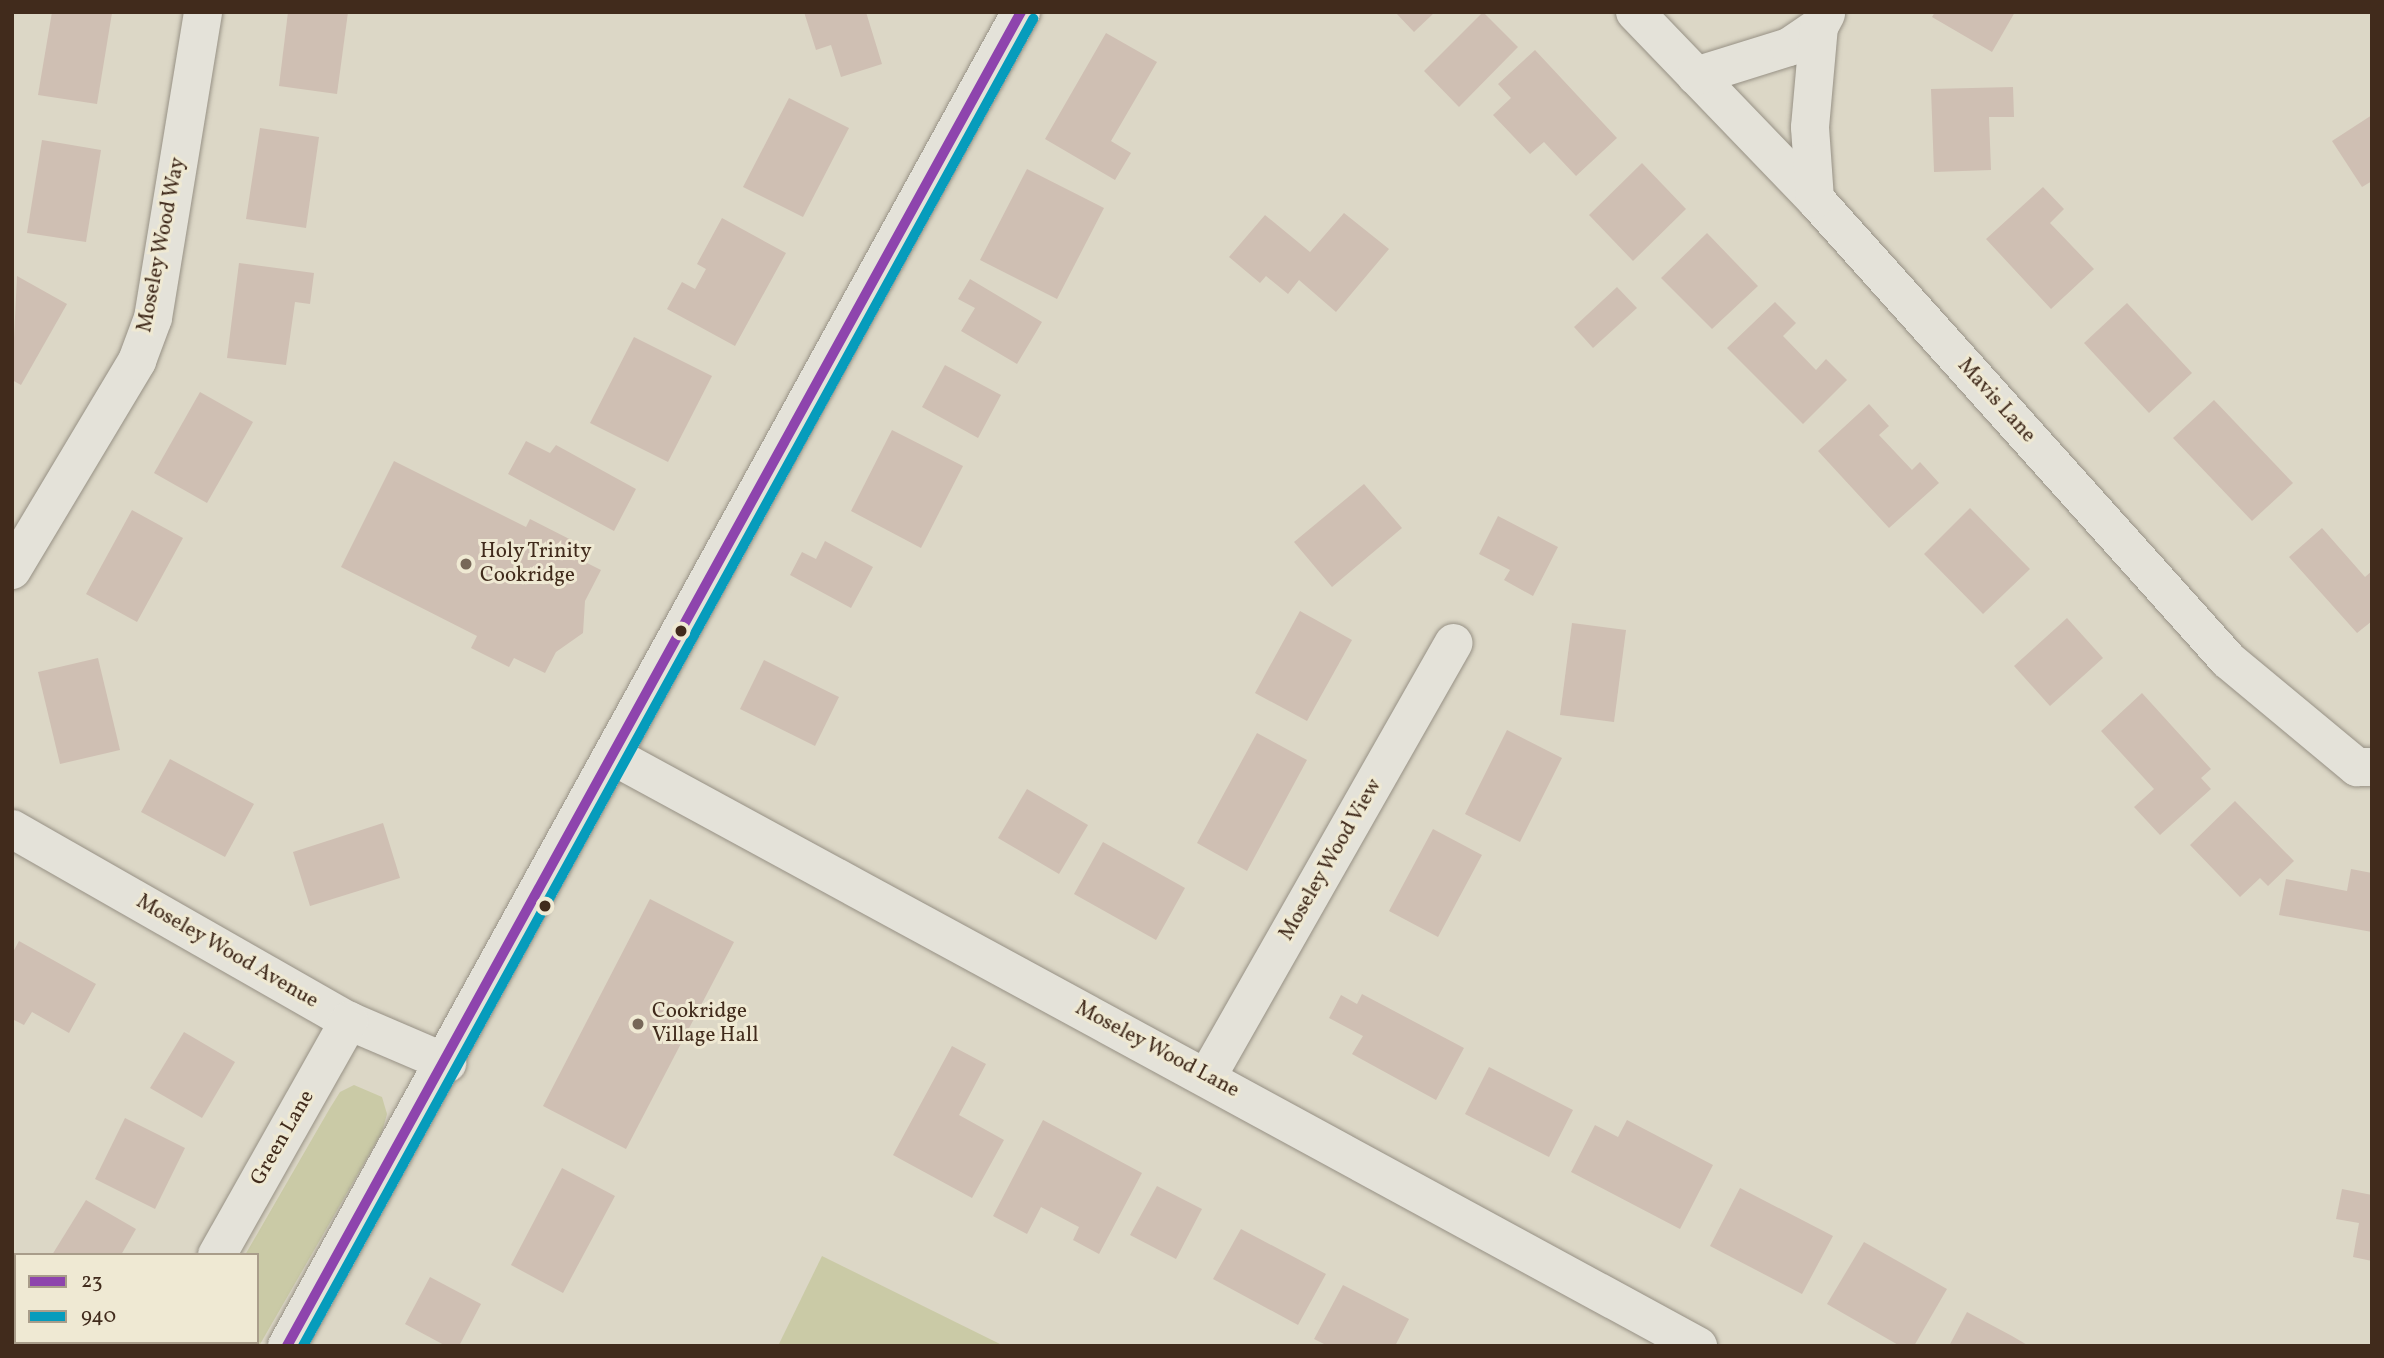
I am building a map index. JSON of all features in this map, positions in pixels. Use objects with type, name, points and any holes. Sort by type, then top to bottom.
[{"type":"street","name":"Moseley Wood Way","points":[[12,570],[137,361],[153,318],[203,12]]},
{"type":"street","points":[[287,1346],[447,1063],[1021,12]]},
{"type":"street","name":"Mavis Lane","points":[[1634,12],[1815,200],[2228,660],[2357,767],[2372,767]]},
{"type":"street","points":[[1696,76],[1755,62],[1823,20]]},
{"type":"street","points":[[1815,200],[1810,127],[1823,20]]},
{"type":"street","name":"Moseley Wood View","points":[[1208,1077],[1454,643]]},
{"type":"street","name":"Moseley Wood Lane","points":[[615,757],[1208,1077],[1698,1346]]},
{"type":"street","name":"Moseley Wood Avenue","points":[[12,829],[349,1021],[447,1063]]},
{"type":"street","name":"Green Lane","points":[[218,1253],[349,1021]]},
{"type":"green space","points":[[354,1085],[382,1097],[387,1114],[382,1132],[259,1346],[193,1346],[259,1344],[259,1253],[246,1253],[340,1092]]},
{"type":"green space","points":[[822,1256],[1004,1346],[778,1346]]},
{"type":"building","points":[[52,12],[112,13],[97,104],[38,95]]},
{"type":"building","points":[[288,12],[348,12],[337,94],[279,86]]},
{"type":"building","points":[[804,12],[866,12],[882,64],[841,77],[831,45],[816,50]]},
{"type":"building","points":[[1395,12],[1435,12],[1414,32]]},
{"type":"building","points":[[1483,12],[1518,47],[1459,107],[1424,71]]},
{"type":"building","points":[[1935,12],[2015,12],[1992,52],[1932,17]]},
{"type":"building","points":[[1106,33],[1157,62],[1111,141],[1131,153],[1115,180],[1045,139]]},
{"type":"building","points":[[1535,50],[1617,138],[1576,176],[1544,142],[1530,154],[1493,115],[1511,98],[1498,84]]},
{"type":"building","points":[[2013,87],[2014,117],[1989,117],[1991,170],[1934,172],[1931,89]]},
{"type":"building","points":[[789,98],[849,128],[803,217],[743,187]]},
{"type":"building","points":[[2372,115],[2372,181],[2362,187],[2332,141]]},
{"type":"building","points":[[260,128],[319,137],[306,228],[246,219]]},
{"type":"building","points":[[42,140],[101,150],[86,242],[27,233]]},
{"type":"building","points":[[1642,163],[1686,209],[1633,261],[1589,215]]},
{"type":"building","points":[[1027,169],[1104,208],[1057,299],[980,260]]},
{"type":"building","points":[[2043,187],[2064,209],[2050,223],[2094,269],[2051,309],[1986,239]]},
{"type":"building","points":[[1344,213],[1389,249],[1336,312],[1299,280],[1288,294],[1266,276],[1260,283],[1229,257],[1265,215],[1310,252]]},
{"type":"building","points":[[722,218],[786,253],[735,346],[667,309],[682,282],[695,289],[706,269],[697,264]]},
{"type":"building","points":[[1707,233],[1758,286],[1712,329],[1661,278]]},
{"type":"building","points":[[239,263],[314,273],[310,304],[295,302],[286,365],[227,358]]},
{"type":"building","points":[[17,276],[67,304],[21,385],[12,380]]},
{"type":"building","points":[[970,279],[1042,322],[1017,364],[961,331],[975,308],[958,299]]},
{"type":"building","points":[[1617,287],[1637,308],[1593,348],[1574,327]]},
{"type":"building","points":[[1775,302],[1796,323],[1783,336],[1816,370],[1826,359],[1847,380],[1803,424],[1727,348]]},
{"type":"building","points":[[2127,303],[2192,373],[2149,413],[2084,343]]},
{"type":"building","points":[[634,337],[712,376],[668,462],[590,423]]},
{"type":"building","points":[[945,365],[1001,395],[978,438],[922,407]]},
{"type":"building","points":[[200,392],[253,422],[207,503],[154,473]]},
{"type":"building","points":[[2214,400],[2293,483],[2252,521],[2173,438]]},
{"type":"building","points":[[1869,404],[1889,426],[1879,435],[1912,470],[1920,462],[1939,483],[1889,528],[1818,451]]},
{"type":"building","points":[[892,430],[963,466],[921,548],[851,511]]},
{"type":"building","points":[[526,441],[550,453],[556,445],[636,489],[614,531],[508,474]]},
{"type":"building","name":"Holy Trinity Cookridge","points":[[394,461],[526,527],[530,519],[587,548],[581,560],[601,570],[585,601],[583,633],[556,652],[545,673],[514,658],[509,667],[471,648],[477,636],[341,567]]},
{"type":"building","points":[[1364,484],[1402,528],[1332,587],[1294,542]]},
{"type":"building","points":[[1970,508],[2030,569],[1983,614],[1924,554]]},
{"type":"building","points":[[132,510],[183,538],[137,622],[86,594]]},
{"type":"building","points":[[1498,516],[1558,547],[1533,596],[1504,580],[1510,570],[1479,554]]},
{"type":"building","points":[[2322,528],[2365,577],[2372,571],[2372,621],[2357,633],[2289,557]]},
{"type":"building","points":[[825,541],[873,567],[851,608],[790,575],[802,552],[816,559]]},
{"type":"building","points":[[1300,611],[1352,640],[1307,721],[1255,693]]},
{"type":"building","points":[[2067,618],[2103,658],[2050,706],[2014,666]]},
{"type":"building","points":[[1572,623],[1626,630],[1614,722],[1560,715]]},
{"type":"building","points":[[98,658],[120,750],[60,764],[38,672]]},
{"type":"building","points":[[764,660],[839,697],[815,746],[740,709]]},
{"type":"building","points":[[2142,693],[2211,769],[2201,778],[2211,789],[2160,835],[2134,807],[2154,789],[2101,731]]},
{"type":"building","points":[[1507,730],[1562,758],[1520,842],[1465,814]]},
{"type":"building","points":[[1257,733],[1307,760],[1247,871],[1197,843]]},
{"type":"building","points":[[170,759],[254,804],[225,857],[141,812]]},
{"type":"building","points":[[1027,789],[1088,825],[1059,874],[998,838]]},
{"type":"building","points":[[2235,801],[2294,861],[2268,886],[2260,878],[2240,897],[2190,845]]},
{"type":"building","points":[[383,823],[400,878],[310,906],[293,852]]},
{"type":"building","points":[[1433,829],[1482,855],[1438,937],[1389,911]]},
{"type":"building","points":[[1103,842],[1185,888],[1156,940],[1074,894]]},
{"type":"building","points":[[2351,869],[2372,873],[2372,932],[2279,915],[2286,879],[2347,891]]},
{"type":"building","name":"Cookridge Village Hall","points":[[650,899],[734,942],[626,1149],[543,1106]]},
{"type":"building","points":[[19,941],[96,984],[69,1033],[32,1012],[24,1025],[12,1019],[12,954]]},
{"type":"building","points":[[1362,994],[1464,1048],[1436,1100],[1352,1054],[1363,1036],[1329,1018],[1341,995],[1357,1004]]},
{"type":"building","points":[[184,1032],[235,1062],[202,1118],[150,1088]]},
{"type":"building","points":[[952,1046],[986,1064],[959,1115],[1004,1140],[972,1198],[893,1155]]},
{"type":"building","points":[[1489,1067],[1573,1110],[1549,1157],[1465,1114]]},
{"type":"building","points":[[125,1118],[185,1148],[155,1209],[95,1179]]},
{"type":"building","points":[[1043,1120],[1142,1173],[1099,1254],[1073,1240],[1079,1227],[1041,1207],[1027,1234],[993,1216]]},
{"type":"building","points":[[1627,1120],[1713,1165],[1680,1229],[1571,1172],[1595,1125],[1618,1137]]},
{"type":"building","points":[[562,1168],[615,1196],[563,1293],[511,1265]]},
{"type":"building","points":[[1157,1186],[1202,1209],[1176,1259],[1130,1235]]},
{"type":"building","points":[[1740,1188],[1833,1236],[1802,1294],[1710,1246]]},
{"type":"building","points":[[2342,1189],[2372,1195],[2372,1261],[2353,1257],[2359,1223],[2336,1219]]},
{"type":"building","points":[[86,1200],[136,1229],[122,1253],[53,1253]]},
{"type":"building","points":[[1241,1229],[1326,1274],[1298,1325],[1213,1279]]},
{"type":"building","points":[[1864,1242],[1947,1289],[1914,1346],[1900,1346],[1827,1304]]},
{"type":"building","points":[[430,1277],[481,1304],[459,1346],[446,1346],[405,1324]]},
{"type":"building","points":[[1343,1285],[1409,1319],[1395,1346],[1328,1346],[1314,1339]]},
{"type":"building","points":[[1967,1312],[2012,1336],[2029,1346],[1949,1346]]},
{"type":"building","points":[[14,1331],[14,1344],[42,1344],[12,1346]]},
{"type":"transit line","name":"23","points":[[287,1346],[1021,12]]},
{"type":"transit line","name":"940","points":[[303,1346],[1033,19]]},
{"type":"place","name":"Holy Trinity Cookridge","points":[[466,564]]},
{"type":"place","name":"Cookridge Village Hall","points":[[638,1024]]}]
